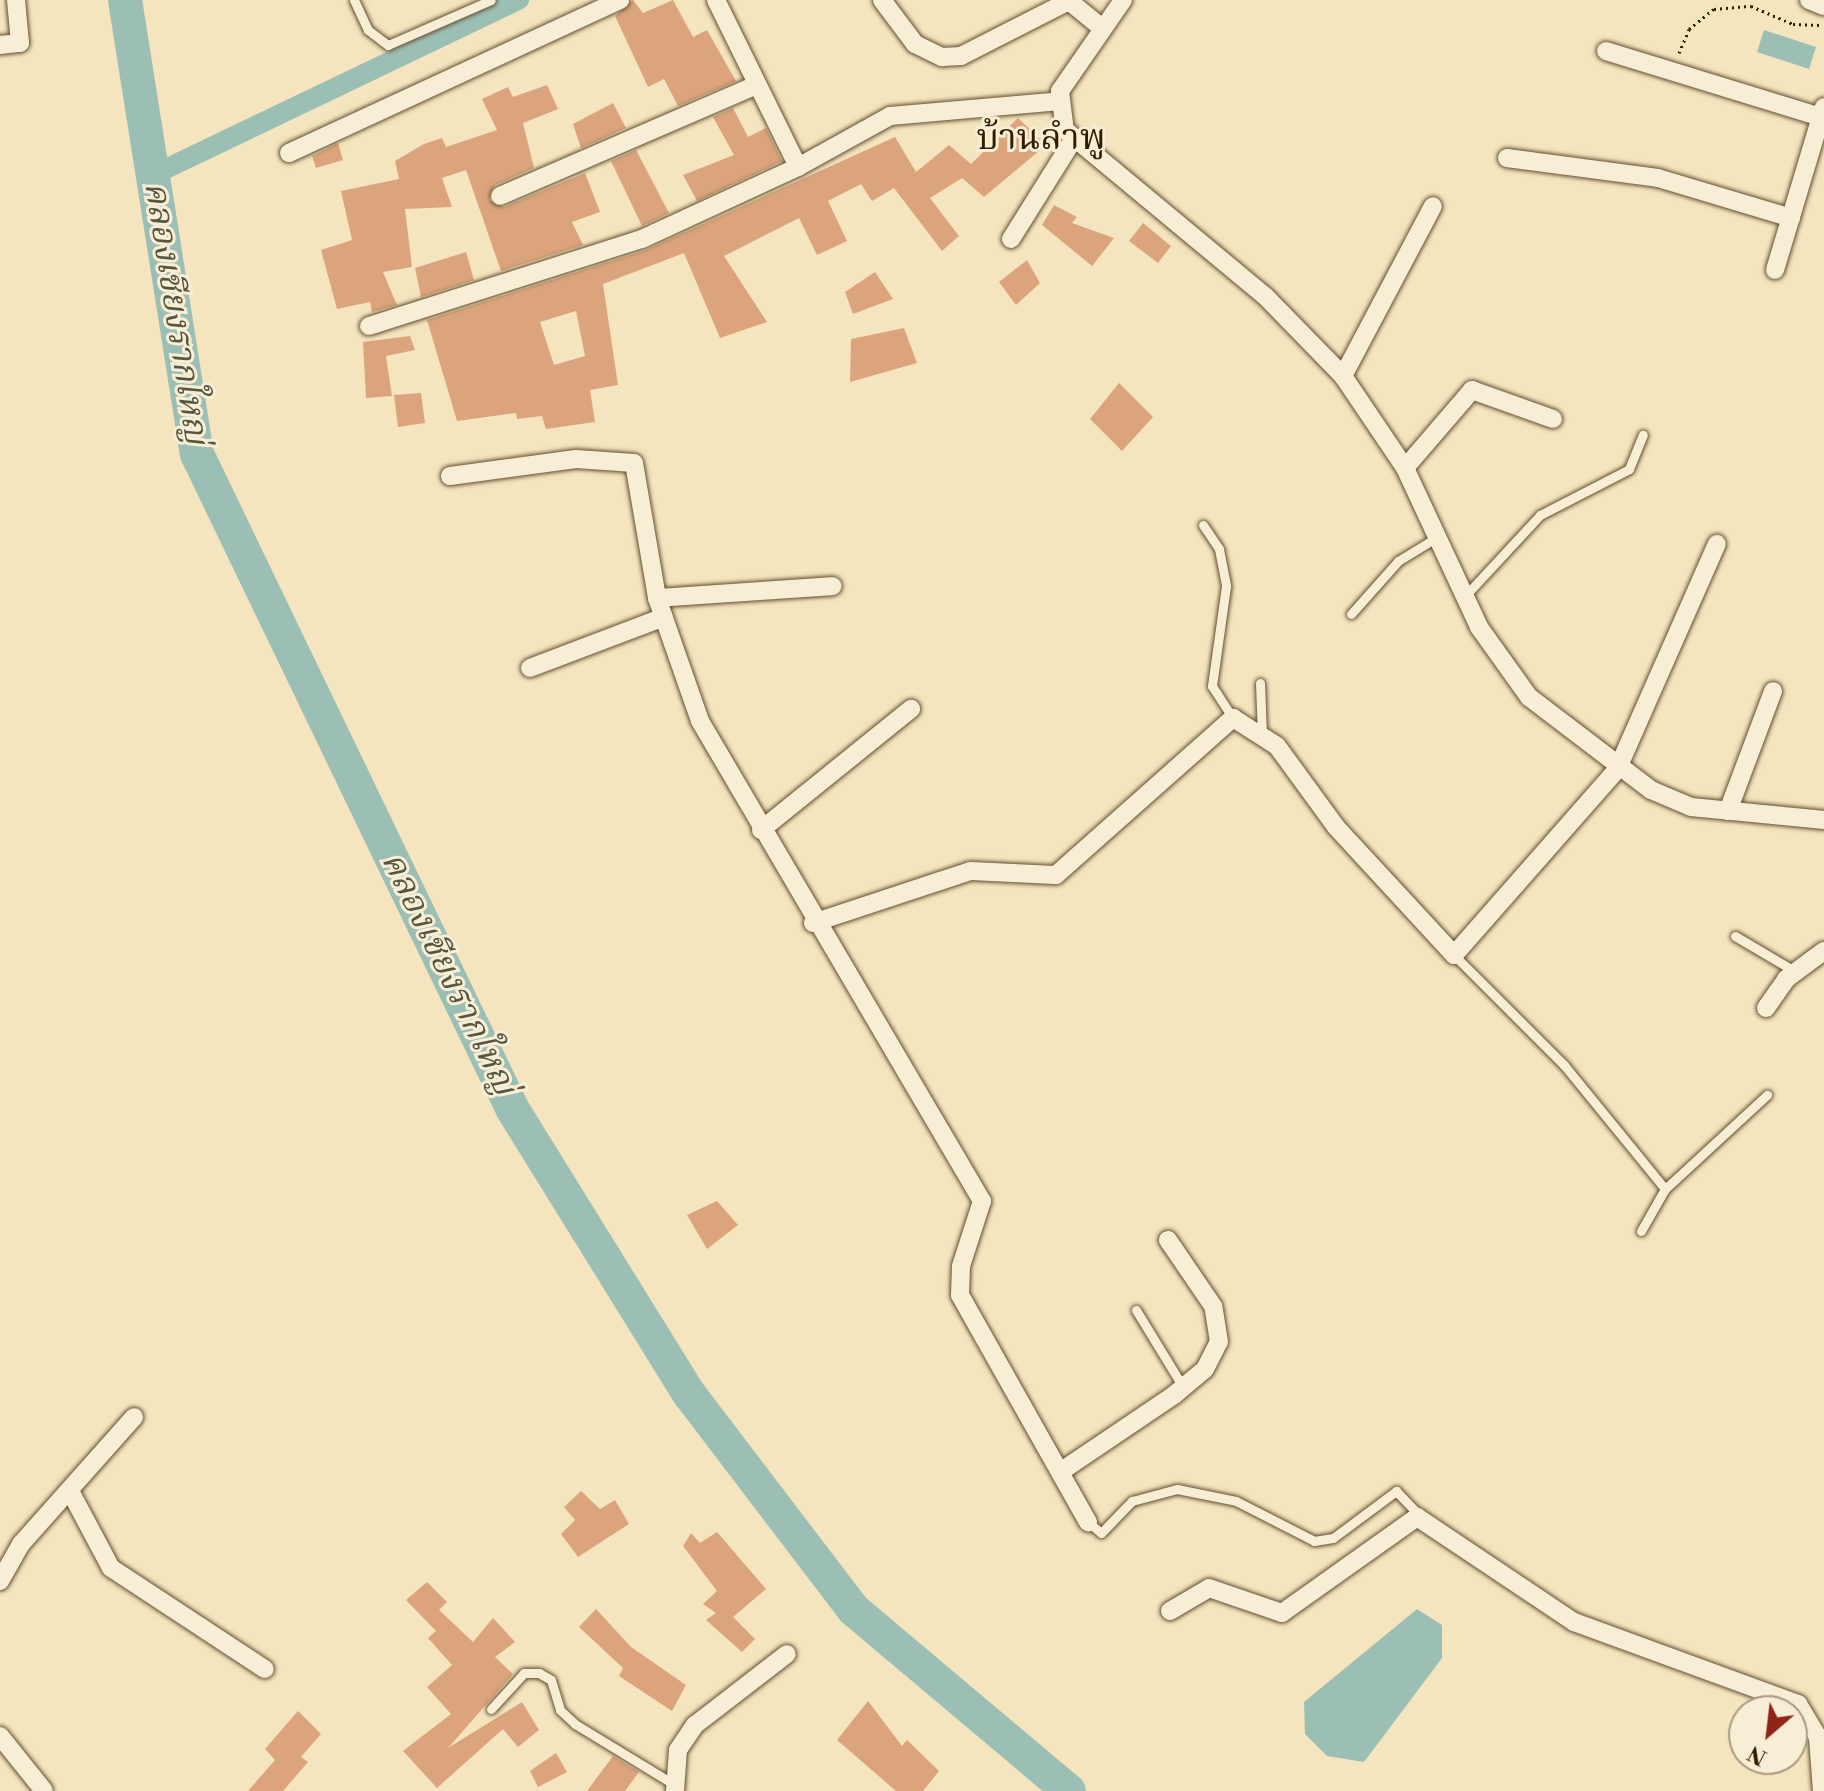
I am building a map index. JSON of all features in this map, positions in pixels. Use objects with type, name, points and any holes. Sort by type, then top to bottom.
[{"type":"street","points":[[0,45],[20,43],[16,0]]},
{"type":"street","points":[[289,153],[620,0]]},
{"type":"street","points":[[716,0],[798,167]]},
{"type":"street","points":[[882,0],[915,44],[942,57],[961,56],[1069,0],[1102,28]]},
{"type":"street","points":[[1123,0],[1067,77],[1060,101],[1073,140],[1260,292],[1343,376],[1405,468],[1465,596],[1529,697],[1618,768],[1691,807],[1824,820]]},
{"type":"street","points":[[1809,0],[1824,6]]},
{"type":"street","points":[[1606,51],[1823,114],[1775,270]]},
{"type":"street","points":[[500,196],[756,85]]},
{"type":"street","points":[[369,326],[642,239],[798,167],[890,116],[1060,101]]},
{"type":"street","points":[[1011,239],[1073,140]]},
{"type":"street","points":[[1507,158],[1658,178],[1791,218]]},
{"type":"street","points":[[1343,376],[1433,206]]},
{"type":"street","points":[[1405,468],[1472,390],[1553,419]]},
{"type":"street","points":[[450,476],[629,458],[657,598],[700,721],[813,923],[982,1201],[961,1266],[960,1295],[1088,1522]]},
{"type":"street","points":[[813,923],[970,871],[1056,875],[1233,718],[1262,734],[1454,955],[1618,768],[1717,544]]},
{"type":"street","points":[[657,598],[833,586]]},
{"type":"street","points":[[530,668],[664,617]]},
{"type":"street","points":[[1728,811],[1773,691]]},
{"type":"street","points":[[761,830],[911,709]]},
{"type":"street","points":[[1766,1008],[1796,972],[1824,951]]},
{"type":"street","points":[[1060,1472],[1183,1387],[1219,1342],[1213,1306],[1168,1240]]},
{"type":"street","points":[[0,1581],[21,1544],[134,1417]]},
{"type":"street","points":[[70,1491],[111,1568],[265,1669]]},
{"type":"street","points":[[1170,1611],[1209,1588],[1282,1613],[1409,1518],[1424,1521],[1574,1622],[1798,1704],[1818,1737],[1822,1791]]},
{"type":"street","points":[[675,1788],[678,1750],[695,1725],[787,1654]]},
{"type":"street","points":[[0,1736],[44,1791]]},
{"type":"lane","points":[[354,0],[368,30],[388,45],[491,0]]},
{"type":"lane","points":[[1465,596],[1540,515],[1629,469],[1643,435]]},
{"type":"lane","points":[[1203,525],[1219,549],[1226,586],[1212,686],[1233,718]]},
{"type":"lane","points":[[1351,614],[1398,561],[1439,536]]},
{"type":"lane","points":[[1260,683],[1262,734]]},
{"type":"lane","points":[[1735,936],[1796,972]]},
{"type":"lane","points":[[1454,955],[1564,1065],[1663,1188]]},
{"type":"lane","points":[[1641,1231],[1663,1188],[1767,1095]]},
{"type":"lane","points":[[1136,1310],[1183,1387]]},
{"type":"lane","points":[[1088,1522],[1101,1533],[1132,1501],[1177,1489],[1236,1501],[1314,1541],[1333,1538],[1384,1496],[1401,1491],[1424,1521]]},
{"type":"lane","points":[[491,1709],[524,1673],[539,1673],[551,1680],[560,1710],[575,1724],[675,1788]]},
{"type":"path","points":[[1675,72],[1689,29],[1714,9],[1751,6],[1793,24],[1824,24]]},
{"type":"water","points":[[1764,30],[1816,47],[1809,69],[1757,52]]},
{"type":"water","points":[[1417,1609],[1442,1625],[1442,1658],[1364,1762],[1327,1756],[1305,1734],[1304,1702]]},
{"type":"building","points":[[633,0],[643,13],[673,0],[693,37],[707,30],[736,81],[678,106],[664,79],[648,87],[615,16]]},
{"type":"building","points":[[547,85],[558,109],[523,123],[534,168],[495,185],[489,200],[504,207],[585,173],[600,212],[572,222],[583,245],[501,271],[466,170],[442,178],[452,207],[405,209],[412,267],[383,272],[397,305],[372,312],[370,302],[337,309],[321,250],[352,240],[341,191],[399,179],[395,161],[424,144],[442,138],[446,147],[497,130],[482,99],[508,87],[513,97]]},
{"type":"building","points":[[613,103],[626,128],[581,148],[573,124]]},
{"type":"building","points":[[733,108],[748,137],[766,128],[782,161],[697,201],[683,175],[734,155],[713,117]]},
{"type":"building","points":[[1018,118],[1046,145],[984,197],[962,178],[930,198],[959,236],[942,251],[894,188],[872,201],[861,184],[828,201],[847,241],[817,255],[799,218],[724,256],[767,322],[720,338],[684,253],[603,284],[618,385],[590,390],[595,422],[546,429],[542,416],[517,419],[516,413],[457,421],[427,320],[646,250],[895,137],[916,172],[949,145],[971,164]],"holes":[[[576,311],[585,356],[554,365],[540,322]]]},
{"type":"building","points":[[338,143],[343,160],[316,168],[312,156]]},
{"type":"building","points":[[636,150],[669,213],[642,226],[611,161]]},
{"type":"building","points":[[1054,205],[1077,217],[1072,223],[1114,238],[1092,266],[1042,225]]},
{"type":"building","points":[[1143,223],[1171,246],[1158,263],[1129,241]]},
{"type":"building","points":[[466,252],[474,280],[421,297],[415,268]]},
{"type":"building","points":[[1027,260],[1040,283],[1016,305],[999,282]]},
{"type":"building","points":[[875,272],[893,299],[853,314],[845,292]]},
{"type":"building","points":[[904,328],[917,363],[850,382],[851,339]]},
{"type":"building","points":[[410,336],[415,350],[386,356],[392,396],[366,398],[363,342]]},
{"type":"building","points":[[1119,383],[1153,417],[1122,451],[1090,419]]},
{"type":"building","points":[[421,393],[425,423],[398,427],[394,395]]},
{"type":"building","points":[[717,1201],[738,1225],[707,1249],[687,1215]]},
{"type":"building","points":[[581,1491],[600,1509],[615,1500],[629,1524],[578,1557],[561,1534],[575,1520],[564,1507]]},
{"type":"building","points":[[717,1532],[766,1589],[733,1617],[755,1639],[742,1652],[706,1620],[716,1613],[703,1604],[717,1591],[683,1546],[691,1533],[700,1543]]},
{"type":"building","points":[[427,1582],[447,1602],[439,1610],[473,1642],[493,1618],[515,1642],[495,1657],[513,1674],[448,1748],[522,1702],[539,1730],[518,1747],[503,1729],[437,1788],[403,1751],[451,1714],[427,1687],[452,1665],[428,1638],[436,1631],[406,1600]]},
{"type":"building","points":[[596,1609],[631,1647],[686,1685],[672,1711],[619,1676],[623,1668],[579,1627]]},
{"type":"building","points":[[868,1701],[902,1746],[907,1740],[939,1771],[923,1791],[896,1791],[837,1740]]},
{"type":"building","points":[[298,1711],[321,1734],[301,1757],[308,1762],[283,1791],[248,1791],[275,1760],[265,1749]]},
{"type":"building","points":[[556,1753],[567,1772],[538,1787],[530,1771]]},
{"type":"building","points":[[613,1756],[639,1772],[625,1791],[587,1791]]},
{"type":"waterway","name":"คลองเชียงรากใหญ่","points":[[125,0],[197,454],[513,1110],[690,1395],[854,1610],[1069,1791]]},
{"type":"waterway","points":[[153,175],[519,0]]},
{"type":"district","name":"บ้านลำพู","points":[[1041,139]]}]
